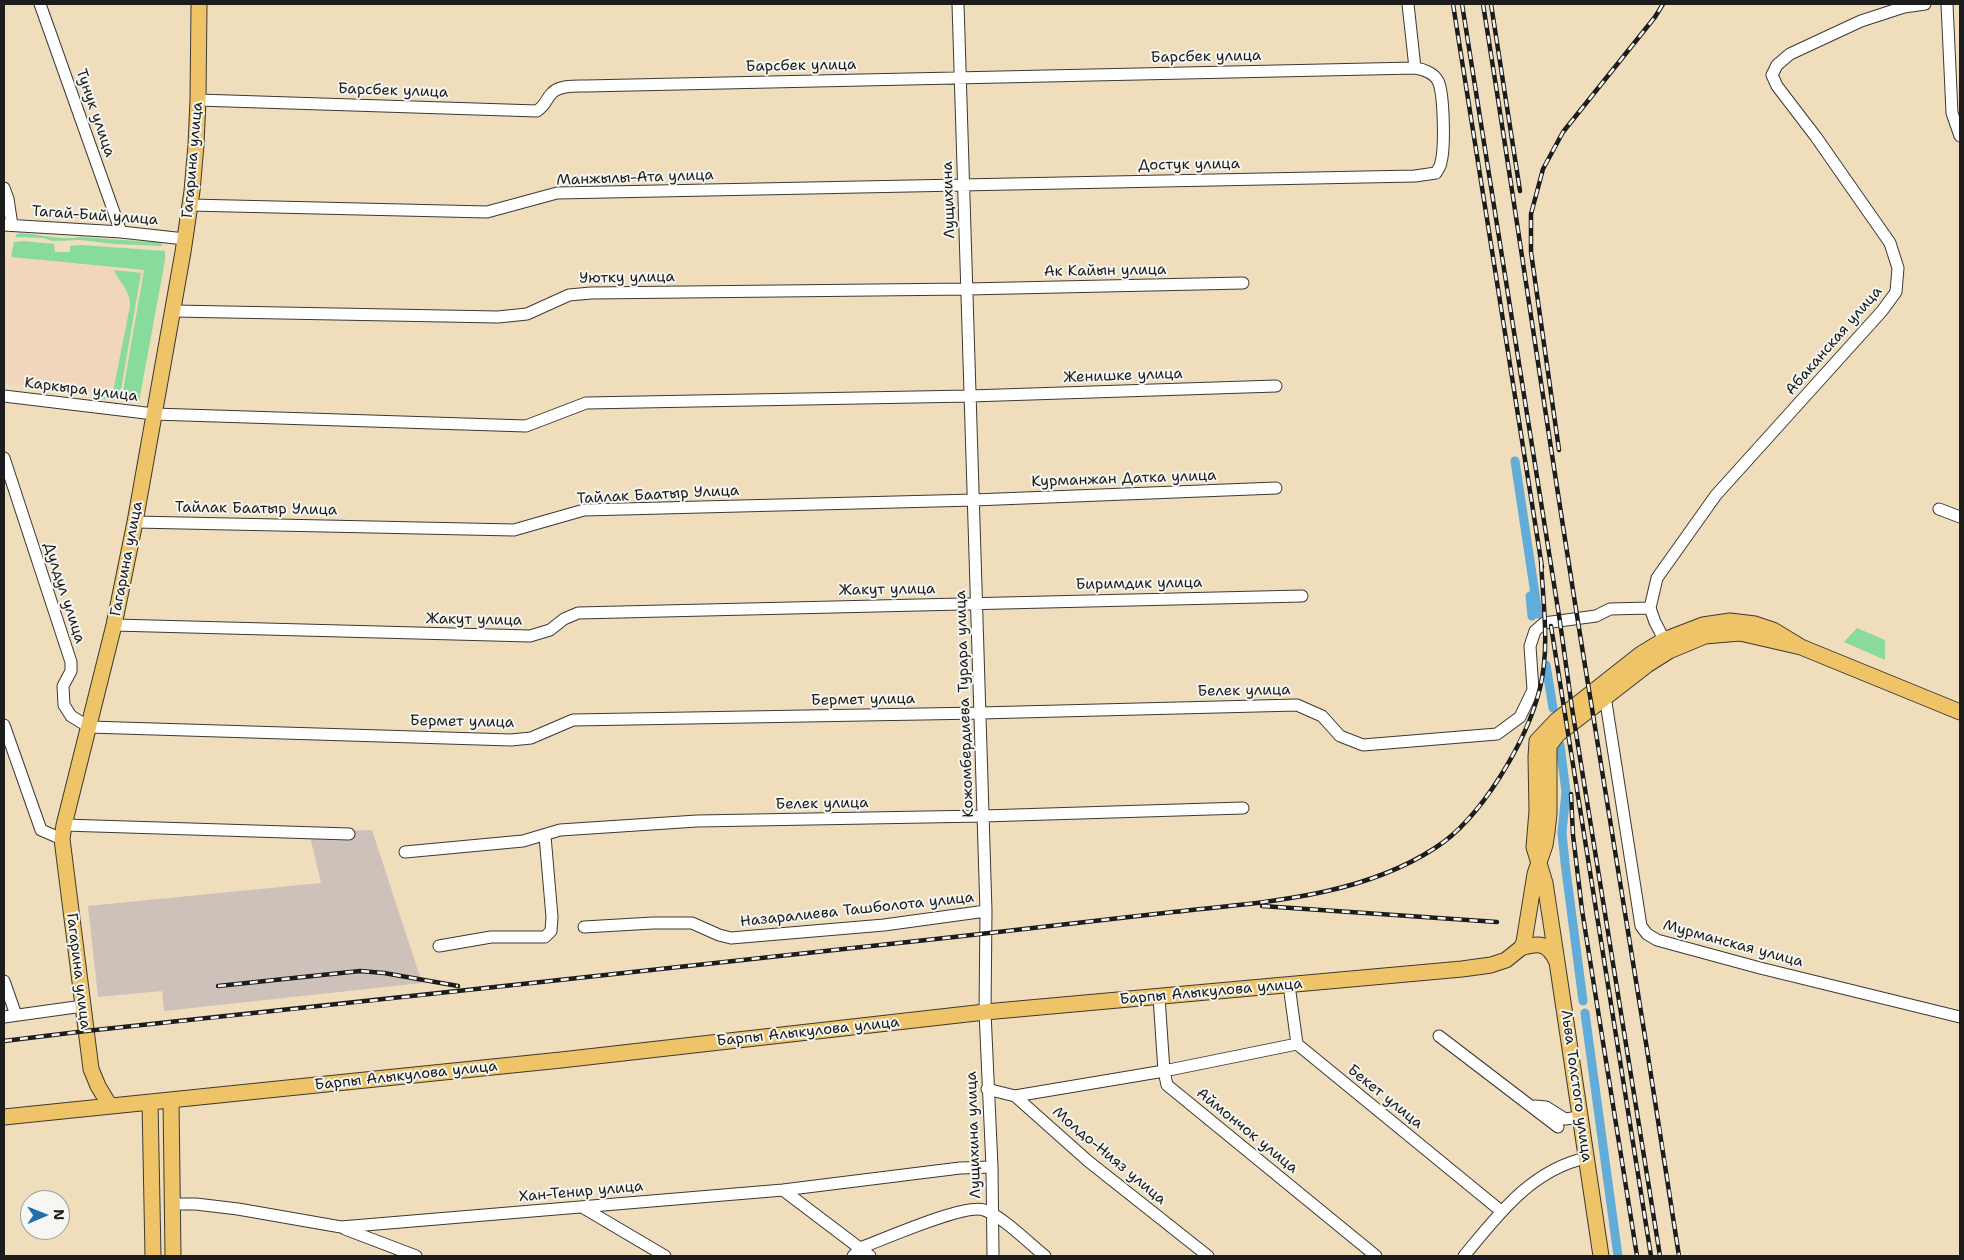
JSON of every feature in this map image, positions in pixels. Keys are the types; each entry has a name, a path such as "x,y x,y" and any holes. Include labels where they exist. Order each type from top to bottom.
{"main road":[{"name":"Гагарина улица","path":"110,1106 98,1086 91,1069 82,1006 63,832 114,625 135,522 185,239 190,204 198,100 199,4"},
{"path":"1520,948 1524,942 1528,924 1538,863 1545,845 1549,814 1548,746 1558,734 1667,646 1703,625 1742,622 1773,630 1800,647 1960,712"},
{"path":"1538,863 1534,847 1537,804 1537,741 1546,729 1641,654 1667,646"},
{"name":"Льва Толстого улица","path":"1538,863 1545,883 1601,1256"},
{"path":"1520,948 1533,944 1541,945 1553,952 1557,962"},
{"name":"Барпы Алыкулова улица","path":"4,1117 561,1060 985,1012 1485,966 1506,960 1520,948"},
{"path":"171,1100 172,1256"},
{"path":"150,1102 152,1256"}],"street":[{"name":"Тунук улица","path":"40,4 121,232"},
{"name":"Лущихина","path":"958,4 970,396"},
{"path":"1408,4 1415,68"},
{"name":"Абаканская улица","path":"1650,608 1657,578 1716,495 1876,318 1896,292 1898,268 1890,243 1816,137 1777,86 1772,75 1778,64 1790,54 1861,21 1904,7 1925,4"},
{"path":"1947,4 1952,113 1960,136"},
{"name":"Барсбек улица","path":"198,100 537,111 545,105 550,94 557,88 586,86 1415,68"},
{"name":"Достук улица","path":"964,185 1415,176 1436,173 1441,164 1443,149 1442,92 1437,78 1423,69 1415,68"},
{"name":"Манжылы-Ата улица","path":"190,204 487,212 557,193 964,185"},
{"path":"4,188 8,199 8,225"},
{"name":"Тагай-Бий улица","path":"8,225 121,232 185,239"},
{"name":"Ак Кайын улица","path":"967,289 1243,283"},
{"name":"Уютку улица","path":"173,311 498,317 527,314 569,295 591,292 967,289"},
{"name":"Женишке улица","path":"154,414 526,426 586,403 970,396 1276,386"},
{"name":"Каркыра улица","path":"4,396 154,414"},
{"name":"Кожомбердиева Турара улица","path":"970,396 984,816 986,911 985,1012"},
{"name":"Дулдул улица","path":"4,458 71,662 71,671 63,686 64,705 71,716 89,727"},
{"name":"Курманжан Датка улица","path":"974,500 1276,488"},
{"name":"Тайлак Баатыр Улица","path":"135,522 514,530 584,510 974,500"},
{"path":"1939,509 1960,518"},
{"name":"Биримдик улица","path":"977,603 1302,596"},
{"name":"Жакут улица","path":"114,625 530,636 550,630 564,619 578,613 977,603"},
{"path":"1650,608 1654,622 1667,646"},
{"name":"Белек улица","path":"980,713 1297,705 1322,716 1340,736 1363,745 1497,734 1520,717 1533,690 1530,646 1535,631 1544,623 1596,616 1610,609 1650,608"},
{"name":"Мурманская улица","path":"1606,696 1641,926 1647,934 1656,940 1760,968 1960,1017"},
{"name":"Бермет улица","path":"89,727 511,740 531,738 573,720 980,713"},
{"path":"4,725 42,830 63,832 349,834"},
{"name":"Белек улица","path":"405,852 523,842 560,830 697,821 984,816 1243,808"},
{"path":"438,946 491,938 545,937 551,931 552,917 545,836"},
{"name":"Назаралиева Ташболота улица","path":"584,927 692,923 719,936 731,938 884,925 986,911"},
{"path":"4,981 16,1015"},
{"path":"1015,1096 1164,1071 1297,1044 1290,985"},
{"name":"Аймончок улица","path":"1159,997 1164,1071 1167,1085 1376,1256"},
{"path":"4,1017 82,1006"},
{"name":"Лущихина улица","path":"985,1012 992,1167 993,1256"},
{"path":"1439,1036 1558,1127"},
{"name":"Бекет улица","path":"1297,1044 1501,1211"},
{"name":"Молдо-Нияз улица","path":"987,1089 1015,1096 1088,1161 1208,1256"},
{"path":"1531,1105 1546,1108 1565,1119 1580,1117"},
{"path":"1464,1256 1501,1211 1534,1180 1572,1161 1586,1158"},
{"name":"Хан-Тенир улица","path":"173,1204 196,1204 238,1209 342,1227 782,1190 960,1168 992,1167"},
{"path":"782,1190 857,1252 870,1256"},
{"path":"582,1207 665,1256"},
{"path":"857,1252 963,1210 981,1209 992,1214 1045,1256"},
{"path":"342,1227 416,1256"}],"shaded area":[{"path":"4,257 143,271 121,396 4,383"},
{"path":"372,830 422,983 164,1011 162,991 98,997 88,906 321,883 309,832"}],"green space":[{"path":"21,233 58,238 80,237 160,242 163,246 114,244 81,240 53,241 43,238 15,237"},
{"path":"14,242 54,244 55,252 70,252 70,246 81,245 165,251 165,260 139,402 102,399 98,395 122,397 144,270 11,257"},
{"path":"114,270 141,273 120,395 100,393 101,390 113,392 130,306 127,291"},
{"path":"1857,628 1885,640 1885,660 1844,642"}],"waterway":[{"path":"1515,461 1538,614"},
{"path":"1530,596 1532,616"},
{"path":"1546,665 1553,708"},
{"path":"1560,745 1566,792 1562,833 1583,1001"},
{"path":"1585,1013 1618,1256"}],"railway":[{"path":"1453,4 1542,567"},
{"path":"1462,4 1660,1256"},
{"path":"1483,4 1562,523 1679,1256"},
{"path":"1491,4 1520,191"},
{"path":"1559,450 1531,252 1531,214 1543,169 1563,132 1655,17 1663,4"},
{"path":"4,1041 1274,901 1341,888 1374,878 1405,865 1435,848 1452,835 1485,799 1513,754 1534,709 1543,672 1545,625 1541,561"},
{"path":"1551,626 1651,1256"},
{"path":"1571,794 1573,835 1582,910 1637,1256"},
{"path":"1262,906 1497,922"},
{"path":"218,986 360,971 384,973 458,986"}]}
